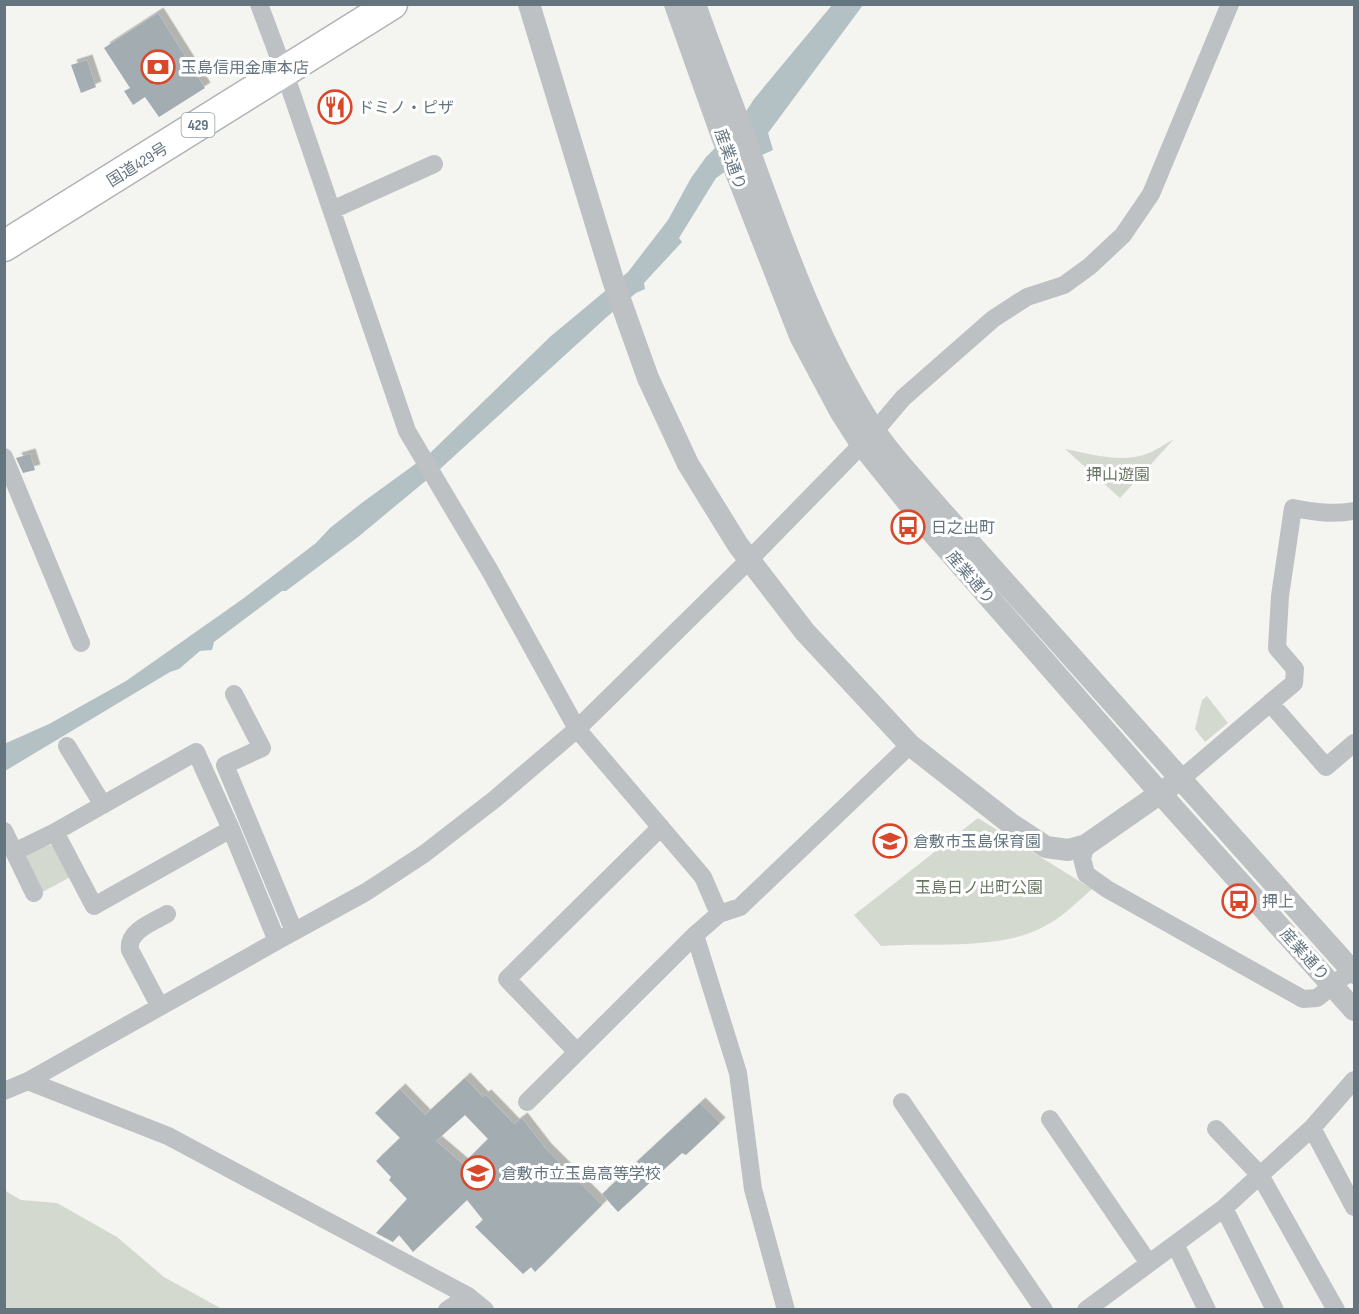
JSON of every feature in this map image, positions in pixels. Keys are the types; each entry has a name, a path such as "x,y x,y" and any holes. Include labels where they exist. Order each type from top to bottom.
{"highway":[{"name":"国道429号","path":"4,246 392,4"}],"street":[{"path":"259,4 407,431 490,571 577,729 703,877 719,914"},
{"path":"529,4 613,280 648,378 688,464 738,545 805,632 910,744 1011,824 1046,847 1068,850 1086,845 1181,779 1294,683 1295,669 1277,648 1280,596 1293,508 1324,514 1354,511"},
{"name":"産業通り","path":"675,4 743,162 771,214 811,311 856,400 868,438 930,530 1354,1010"},
{"name":"産業通り","path":"694,4 731,131"},
{"path":"4,1091 28,1081 366,892 424,854 495,799 577,729 749,560 868,438 903,398 993,319 1027,297 1064,285 1123,235 1151,194 1230,4"},
{"path":"332,210 434,164"},
{"name":"産業通り","path":"868,438 945,514 1353,971"},
{"path":"4,457 81,643"},
{"path":"206,774 262,748 234,694"},
{"path":"1270,703 1326,767 1354,743"},
{"path":"527,1102 694,934 719,914 740,907 910,744"},
{"path":"67,746 103,805"},
{"path":"14,852 55,832 196,752 277,940"},
{"path":"225,765 294,931"},
{"path":"577,1052 507,979 661,827"},
{"path":"55,832 94,906 231,829"},
{"path":"4,831 34,893"},
{"path":"1086,845 1083,858 1086,873 1107,889 1303,999 1317,998 1353,971"},
{"path":"160,1007 129,944 134,934 167,914"},
{"path":"694,934 738,1073 753,1189 786,1310"},
{"path":"1086,1310 1224,1208 1312,1128 1354,1080"},
{"path":"28,1081 168,1136 468,1296 485,1310"},
{"path":"902,1102 1044,1310"},
{"path":"1050,1119 1148,1262"},
{"path":"1312,1128 1354,1208"},
{"path":"1216,1129 1260,1175 1336,1310"},
{"path":"1224,1208 1275,1310"},
{"path":"1175,1244 1207,1310"},
{"path":"447,1310 468,1296"}],"green space":[{"name":"押山遊園","path":"1174,439 1120,498 1065,449 1107,457 1129,458 1149,453"},
{"path":"1207,696 1228,723 1205,742 1195,729 1202,700"},
{"name":"玉島日ノ出町公園","path":"978,818 1092,889 1058,918 1027,934 1008,939 965,944 881,946 854,915"},
{"path":"50,845 57,846 72,876 39,894 25,861 28,853"},
{"path":"4,1190 21,1200 57,1203 117,1237 164,1277 222,1309 5,1309"}],"shaded area":[{"path":"832,5 863,5 768,133 773,150 755,158 748,156 716,178 679,238 682,242 644,283 645,289 636,293 609,315 440,469 358,537 214,642 212,650 200,651 179,669 170,672 5,771 4,744 49,724 126,681 244,598 316,543 330,528 363,502 429,454 551,336 628,272 668,220 691,178 706,157 736,127 754,99"}],"building":[{"name":"玉島信用金庫本店","path":"158,13 205,88 159,117 145,97 133,105 124,91 130,88 104,48"},
{"path":"87,60 96,87 81,93 71,65"},
{"path":"30,454 35,470 23,473 16,458"},
{"path":"465,1078 483,1097 486,1095 514,1124 522,1118 546,1149 602,1205 535,1272 531,1267 523,1274 475,1227 483,1220 467,1200 413,1252 399,1235 393,1242 376,1233 407,1199 389,1180 391,1177 376,1161 400,1138 375,1113 400,1089 425,1115","holes":["465,1115 488,1139 463,1164 436,1141"]},
{"path":"700,1103 720,1123 686,1155 682,1153 618,1212 602,1194"}],"place":[{"name":"玉島信用金庫本店","path":"158,67"},
{"name":"ドミノ・ピザ","path":"335,107"},
{"name":"日之出町","path":"908,527"},
{"name":"倉敷市玉島保育園","path":"890,841"},
{"name":"押上","path":"1239,901"},
{"name":"倉敷市立玉島高等学校","path":"478,1173"}]}
